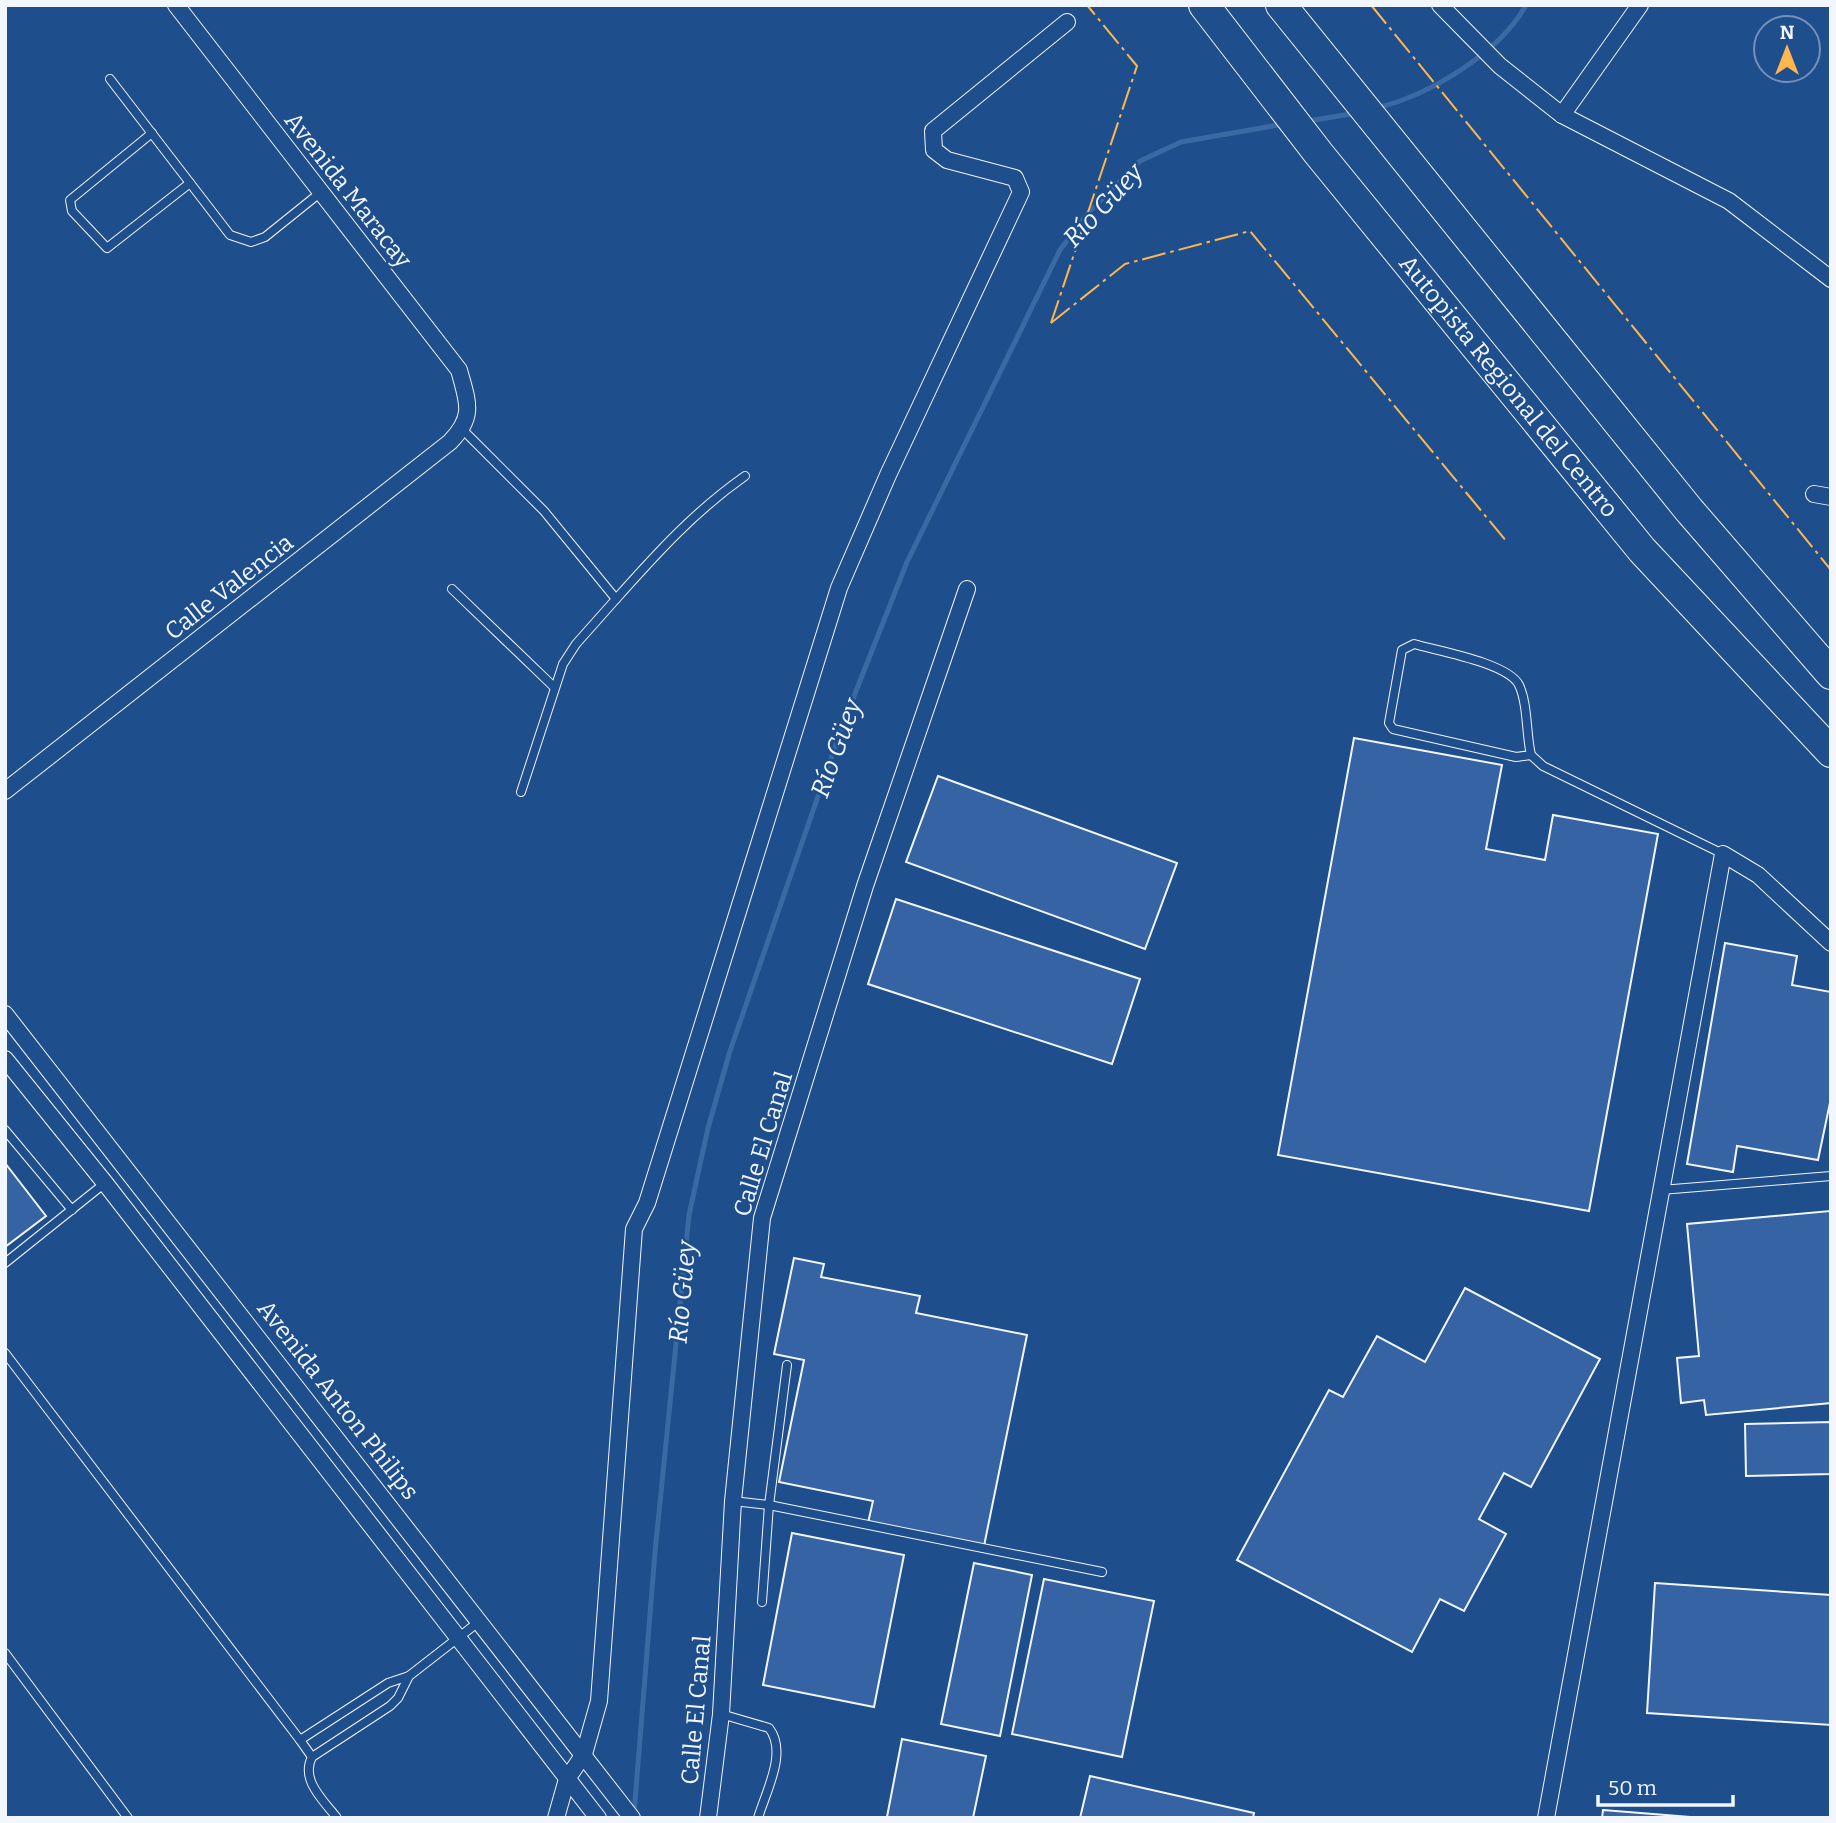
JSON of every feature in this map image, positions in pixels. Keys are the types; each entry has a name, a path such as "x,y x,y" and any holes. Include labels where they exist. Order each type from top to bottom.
{"highway":[{"name":"Autopista Regional del Centro","path":"1203,5 1319,154 1642,550 1831,752"},
{"path":"1281,5 1689,510 1831,674"}],"street":[{"name":"Avenida Maracay","path":"176,5 459,370 469,409 462,429"},
{"path":"1440,5 1500,65 1562,115 1729,201 1831,279"},
{"path":"1562,115 1640,5"},
{"path":"556,1818 567,1779 584,1754 599,1701 634,1229 648,1203 839,588 894,462 1021,192 1015,178 947,160 934,150 933,131 1067,22"},
{"name":"Calle Valencia","path":"5,791 462,429"},
{"path":"1814,494 1831,498"},
{"name":"Calle El Canal","path":"708,1818 721,1714 733,1501 762,1218 864,886 967,589"},
{"path":"1546,1818 1723,854 1758,875 1831,943"},
{"name":"Avenida Anton Philips","path":"5,1014 481,1620 632,1818"},
{"name":"Avenida Anton Philips","path":"5,1059 105,1183 594,1813"}],"lane":[{"path":"110,79 230,235 251,242 265,237 321,192"},
{"path":"152,133 70,200 72,211 107,248 190,183"},
{"path":"462,429 544,511 616,599"},
{"path":"521,792 554,687 576,644 677,531 708,502 745,475"},
{"path":"452,589 554,687"},
{"path":"1531,755 1516,757 1393,729 1389,723 1402,650 1414,644 1499,668 1513,676 1520,687 1531,755 1543,766 1723,854"},
{"path":"5,1130 72,1210"},
{"path":"1661,1189 1831,1176"},
{"path":"5,1263 105,1183"},
{"path":"5,1353 313,1757"},
{"path":"762,1602 769,1505 787,1365"},
{"path":"733,1501 769,1505 1102,1572"},
{"path":"300,1740 388,1684 409,1676 481,1620"},
{"path":"5,1653 128,1818"},
{"path":"337,1818 308,1774 313,1757 390,1706 398,1698 409,1676"},
{"path":"721,1714 769,1728 774,1734 779,1749 758,1818"}],"building":[{"path":"1354,738 1502,765 1486,849 1545,860 1553,815 1658,834 1589,1211 1278,1155"},
{"path":"938,776 1177,863 1145,949 906,862"},
{"path":"896,899 1140,979 1112,1064 868,984"},
{"path":"1725,943 1797,956 1792,985 1831,992 1831,1098 1818,1160 1737,1146 1733,1172 1687,1164"},
{"path":"5,1163 46,1216 5,1247"},
{"path":"1830,1211 1831,1403 1706,1415 1704,1400 1681,1403 1677,1358 1699,1356 1687,1224"},
{"path":"794,1258 824,1264 821,1277 920,1296 916,1313 1027,1335 984,1546 868,1523 873,1501 779,1482 804,1360 774,1354"},
{"path":"1465,1288 1600,1359 1531,1487 1504,1473 1479,1519 1506,1534 1464,1611 1440,1599 1412,1652 1237,1560 1329,1390 1343,1397 1377,1336 1425,1362"},
{"path":"1831,1422 1831,1474 1746,1476 1745,1424"},
{"path":"792,1533 904,1555 874,1707 763,1685"},
{"path":"974,1563 1032,1575 1000,1736 941,1724"},
{"path":"1044,1579 1154,1601 1122,1757 1012,1734"},
{"path":"1655,1583 1831,1595 1831,1725 1647,1713"},
{"path":"902,1739 986,1756 973,1818 887,1817"},
{"path":"1090,1776 1254,1813 1253,1818 1080,1818"},
{"path":"1603,1810 1703,1818 1602,1818"}],"waterway":[{"name":"Río Güey","path":"1376,108 1418,94 1461,70 1499,40 1526,5"},
{"name":"Río Güey","path":"1308,121 1357,113"},
{"name":"Río Güey","path":"634,1814 655,1552 689,1215 708,1128 730,1051 843,724 907,562 1060,250 1089,212 1140,161 1181,142 1284,124"}],"power":[{"path":"1051,323 1137,66 1087,5"},
{"path":"1371,5 1831,570"},
{"path":"1051,323 1125,264 1250,231 1507,542"}]}
